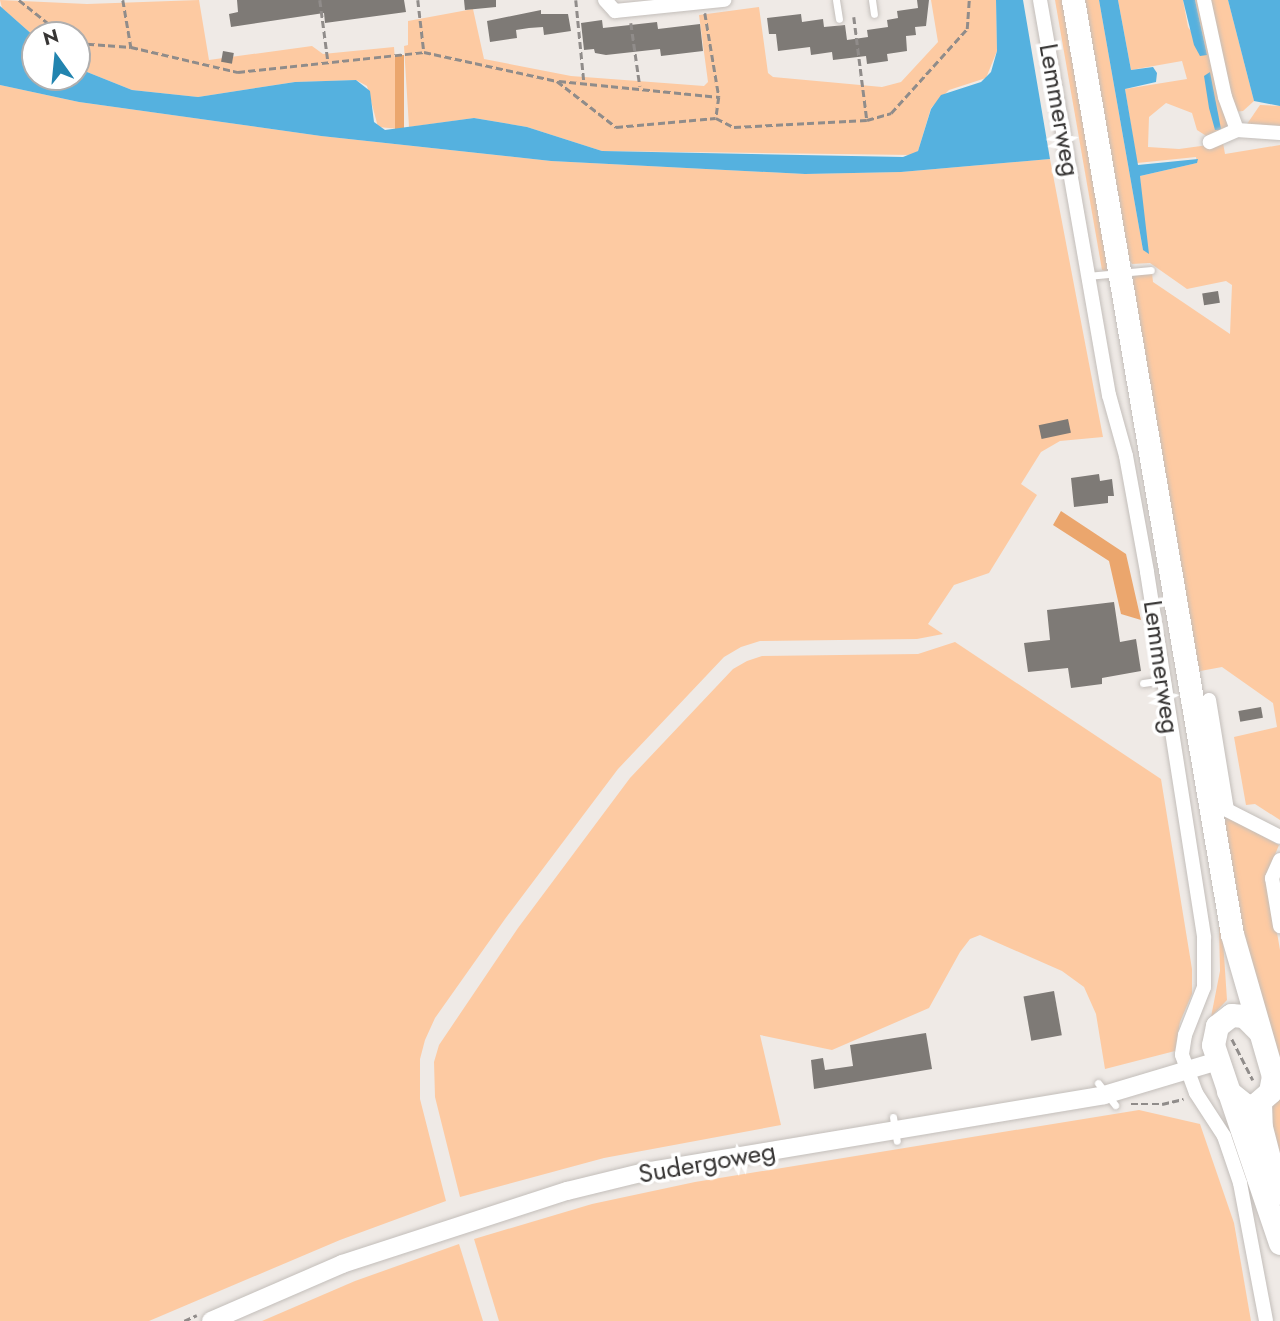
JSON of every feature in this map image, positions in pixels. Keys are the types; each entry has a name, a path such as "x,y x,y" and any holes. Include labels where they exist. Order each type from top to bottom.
{"main road":[{"name":"Lemmerweg","path":"1073,0 1232,934 1258,1030 1267,1081"},
{"name":"Lemmerweg","path":"1228,1091 1213,1035 1228,1025 1232,999 1232,934"},
{"path":"1228,1025 1244,1016 1258,1030"},
{"path":"1228,1091 1245,1105 1267,1081"},
{"path":"1267,1081 1261,1127 1280,1203"},
{"path":"1228,1091 1280,1243"}],"street":[{"path":"605,0 615,11 724,0"},
{"name":"Lemmerweg","path":"1040,0 1111,401 1128,464 1205,953 1202,993 1182,1044 1187,1072 1196,1093 1219,1125 1240,1183 1266,1321"},
{"path":"1204,0 1226,103 1237,130"},
{"path":"1210,142 1237,130 1280,133"},
{"name":"Lemmerweg","path":"1212,707 1227,810 1280,837"},
{"path":"1280,859 1272,878 1280,926"},
{"name":"Sudergoweg","path":"211,1321 342,1264 460,1222 567,1191 645,1172 1107,1094 1218,1061"}],"lane":[{"path":"836,0 839,19"},
{"path":"872,0 874,14"},
{"path":"1088,276 1151,270"},
{"path":"1143,683 1164,680"}],"path":[{"path":"19,0 45,21"},
{"path":"123,0 131,47"},
{"path":"320,0 328,61"},
{"path":"418,0 424,52"},
{"path":"576,0 584,82"},
{"path":"557,81 616,127 716,118 734,127 867,120 891,113 967,29 969,0"},
{"path":"704,2 719,96 716,118"},
{"path":"629,11 640,86"},
{"path":"839,19 874,14"},
{"path":"854,17 867,120"},
{"path":"91,44 131,47 238,72 424,52 557,81 640,86 719,96"},
{"path":"1228,1025 1267,1081"},
{"path":"1107,1094 1162,1104 1196,1093"}],"shaded area":[{"path":"0,0 87,4 199,0 209,60 312,46 323,54 394,47 400,129 378,127 367,86 356,80 295,82 198,97 132,90 91,74 91,21 21,21 21,25 2,8"},
{"path":"931,0 996,0 997,51 986,78 949,90 931,108 918,151 912,155 602,151 527,127 474,118 409,127 404,46 408,45 408,21 473,9 484,59 571,76 704,86 708,82 699,15 759,7 768,73 773,77 882,87 901,82 938,42"},
{"path":"1055,0 1065,0 1111,267 1106,271 1102,270"},
{"path":"1080,0 1099,0 1143,250 1140,176 1197,163 1196,157 1137,163 1125,89 1187,79 1182,61 1131,70 1118,0 1183,0 1188,27 1207,55 1195,0 1201,0 1228,121 1228,129 1208,137 1197,130 1192,113 1166,103 1149,117 1148,147 1179,149 1223,143 1225,154 1280,145 1280,820 1255,804 1246,805 1234,737 1277,727 1273,703 1222,667 1195,672 1132,301 1133,274 1152,273 1153,282 1230,334 1232,285 1226,281 1187,289 1150,263 1132,264 1123,251"},
{"path":"1208,0 1228,0 1254,101 1243,111 1235,112"},
{"path":"395,55 404,55 404,129 395,129"},
{"path":"0,85 79,102 321,136 551,161 805,174 901,172 1050,159 1103,437 1060,441 1041,452 1021,484 1037,495 989,573 954,585 928,624 943,634 917,639 760,641 741,647 724,657 618,769 505,919 435,1018 425,1040 420,1059 420,1099 446,1201 340,1240 149,1321 0,1321"},
{"path":"1260,105 1280,106 1280,129 1247,124"},
{"path":"1061,511 1126,554 1141,620 1121,614 1109,561 1053,525"},
{"path":"955,642 1161,779 1192,969 1192,994 1180,1022 1175,1051 1105,1069 1096,1014 1084,987 1062,971 980,935 970,939 960,952 929,1008 832,1050 760,1035 781,1125 604,1158 460,1197 435,1097 434,1062 439,1045 518,928 630,778 733,669 747,661 762,656 918,654"},
{"path":"1219,813 1279,845 1267,874 1280,950 1280,1056 1260,1022"},
{"path":"1222,925 1227,1000 1211,1017 1220,971 1219,926"},
{"path":"1280,1096 1280,1185 1267,1108"},
{"path":"1139,1110 1200,1124 1234,1223 1251,1321 499,1321 474,1239 592,1204 695,1182"},
{"path":"459,1244 483,1321 262,1321 355,1281"}],"water":[{"path":"996,0 1023,0 1050,159 901,172 805,174 551,161 321,136 79,102 28,91 91,91 91,74 132,90 198,97 295,82 356,80 370,91 374,122 385,130 474,118 527,127 602,151 903,157 918,151 931,109 941,95 981,82 991,72 997,51"},
{"path":"1099,0 1118,0 1131,70 1153,67 1157,73 1156,82 1125,89 1138,165 1198,159 1197,163 1140,176 1149,254 1143,250"},
{"path":"1183,0 1195,0 1207,55 1200,56 1194,45"},
{"path":"1228,0 1280,0 1280,106 1254,101"},
{"path":"0,6 21,25 21,90 0,85"},
{"path":"1210,72 1221,129 1219,130 1215,130 1204,76"}],"building":[{"path":"237,0 404,0 406,12 325,23 324,13 231,27 229,14 238,12"},
{"path":"464,0 496,0 496,7 465,10"},
{"path":"917,0 929,0 926,26 915,27 916,35 906,36 907,51 887,54 888,61 867,64 866,56 833,60 832,52 811,55 810,47 778,51 776,34 769,34 767,18 801,14 802,22 823,19 824,27 845,25 847,40 868,37 867,30 888,27 887,20 898,18 897,11 918,8"},
{"path":"541,10 541,14 568,14 571,31 544,35 543,27 529,28 516,30 517,38 490,42 487,21"},
{"path":"602,20 603,28 657,22 658,29 700,24 703,51 661,56 660,49 606,55 595,53 594,49 584,50 581,23"},
{"path":"223,51 234,53 232,64 221,62"},
{"path":"1218,291 1220,303 1204,305 1202,294"},
{"path":"1068,419 1071,433 1042,439 1039,425"},
{"path":"1099,474 1100,481 1112,479 1114,496 1108,496 1108,503 1074,507 1071,478"},
{"path":"1114,602 1120,642 1136,639 1141,671 1102,678 1102,684 1071,688 1068,668 1028,672 1024,643 1050,640 1047,610"},
{"path":"1261,707 1263,718 1240,722 1238,711"},
{"path":"1054,991 1062,1035 1031,1041 1023,996"},
{"path":"926,1033 932,1069 814,1089 811,1060 823,1058 825,1070 853,1066 850,1045"}]}
